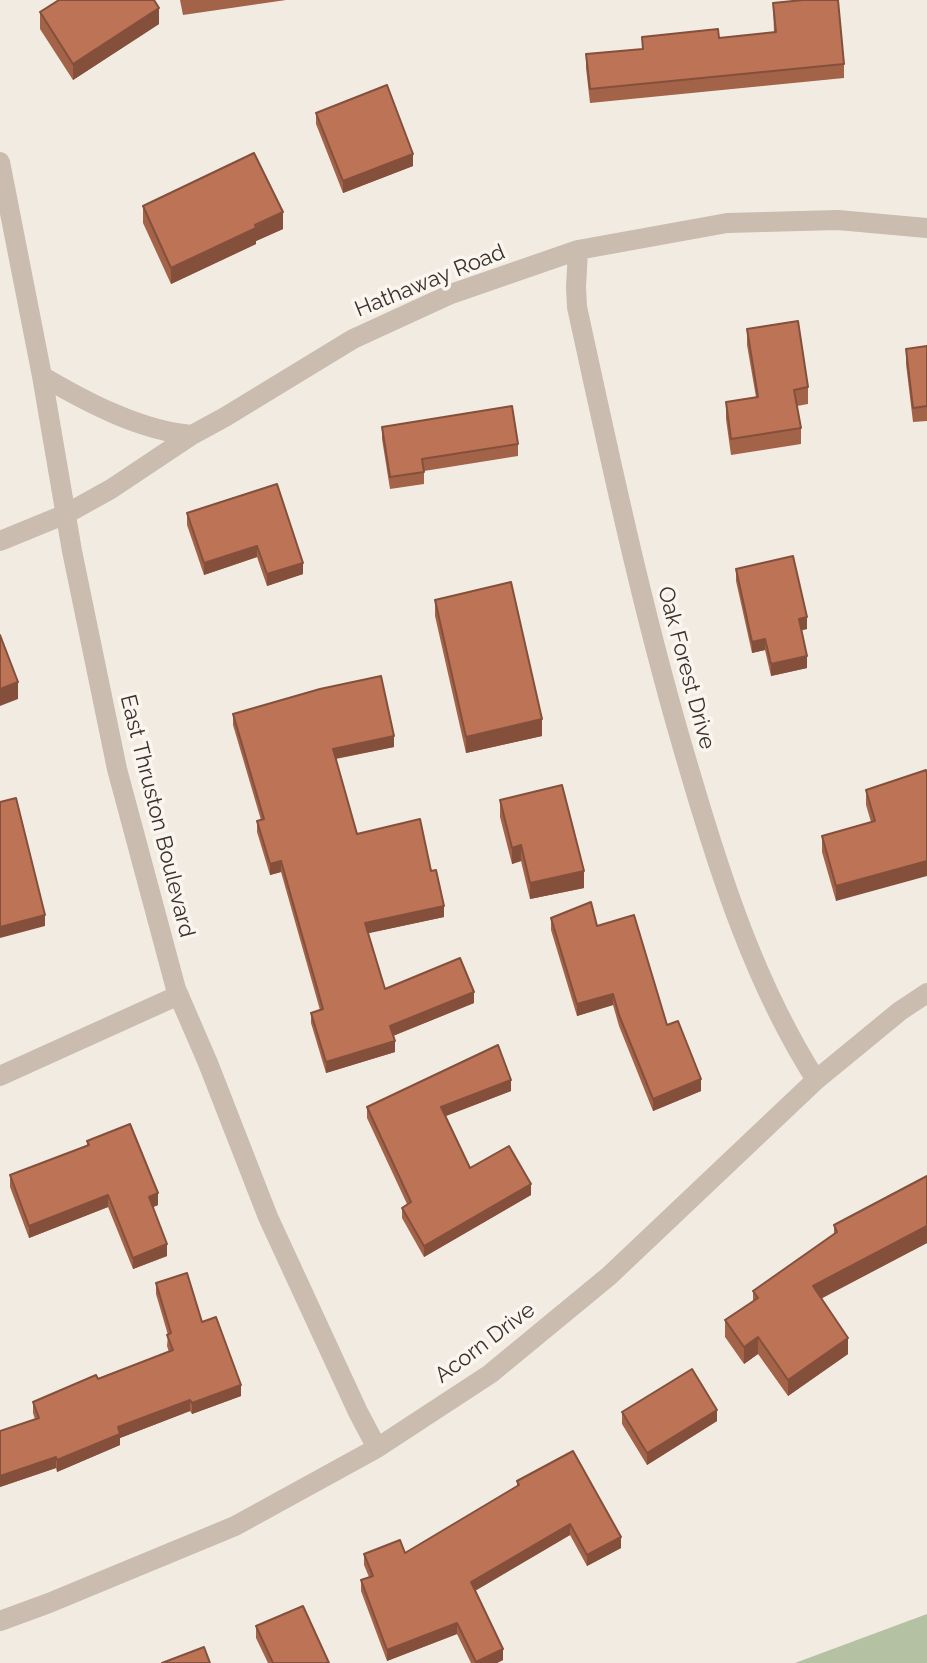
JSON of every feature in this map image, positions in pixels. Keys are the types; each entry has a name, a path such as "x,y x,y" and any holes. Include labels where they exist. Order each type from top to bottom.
{"street":[{"name":"East Thruston Boulevard","path":"0,162 117,769 179,995 268,1217 377,1448"},
{"name":"Hathaway Road","path":"0,541 66,514 111,489 192,435 353,339 451,294 578,250 727,223 838,220 927,228"},
{"name":"Oak Forest Drive","path":"578,250 577,307 663,683 739,926 793,1044 816,1080"},
{"path":"42,376 122,417 174,433 192,435"},
{"name":"Acorn Drive","path":"0,1621 235,1526 377,1448 490,1374 609,1276 816,1080 900,1011 927,993"},
{"path":"0,1076 179,995"}],"green space":[{"path":"927,1614 927,1663 795,1663"}],"building":[{"path":"59,0 154,0 159,8 73,64 40,12"},
{"path":"838,0 844,64 590,89 586,54 643,49 642,37 718,29 719,38 776,32 773,3"},
{"path":"387,85 413,154 343,181 316,113"},
{"path":"254,153 283,212 171,268 143,206"},
{"path":"798,321 808,387 794,390 801,428 731,439 726,402 758,397 747,329"},
{"path":"927,346 927,406 913,408 906,349"},
{"path":"512,406 518,444 422,459 424,472 390,477 382,427"},
{"path":"277,484 303,563 267,574 257,546 204,563 187,513"},
{"path":"793,556 807,617 799,619 807,656 771,664 765,639 752,642 736,569"},
{"path":"511,582 542,719 466,737 435,600"},
{"path":"0,635 18,682 0,689"},
{"path":"381,676 394,736 333,749 357,834 420,819 431,871 436,870 444,906 365,923 385,989 460,958 474,992 390,1026 395,1041 326,1062 311,1013 323,1009 281,861 270,864 257,821 264,819 233,714 320,689"},
{"path":"926,770 927,861 836,886 822,836 875,821 866,790"},
{"path":"562,785 584,871 530,883 521,845 512,848 500,800"},
{"path":"16,798 45,915 0,927 0,802"},
{"path":"591,902 597,926 634,915 667,1025 678,1021 701,1079 653,1099 613,994 577,1004 551,918"},
{"path":"498,1045 511,1080 441,1107 470,1168 509,1146 531,1184 424,1246 402,1208 411,1202 367,1107"},
{"path":"130,1124 158,1193 149,1197 167,1244 133,1258 108,1195 29,1226 10,1175 89,1145 87,1141"},
{"path":"927,1176 927,1226 813,1286 848,1338 788,1380 758,1337 744,1347 725,1320 758,1298 753,1291 837,1232 834,1225"},
{"path":"187,1273 202,1322 216,1317 241,1385 118,1427 120,1434 57,1460 56,1457 0,1476 0,1431 39,1418 33,1402 96,1375 98,1379 173,1350 156,1283"},
{"path":"692,1369 717,1410 647,1453 622,1412"},
{"path":"573,1451 621,1537 587,1555 570,1524 471,1582 503,1649 476,1662 457,1623 387,1650 361,1580 373,1576 364,1554 400,1540 405,1553 519,1485 517,1481"},
{"path":"303,1606 329,1663 273,1663 256,1626"},
{"path":"204,1647 210,1663 162,1663"}]}
